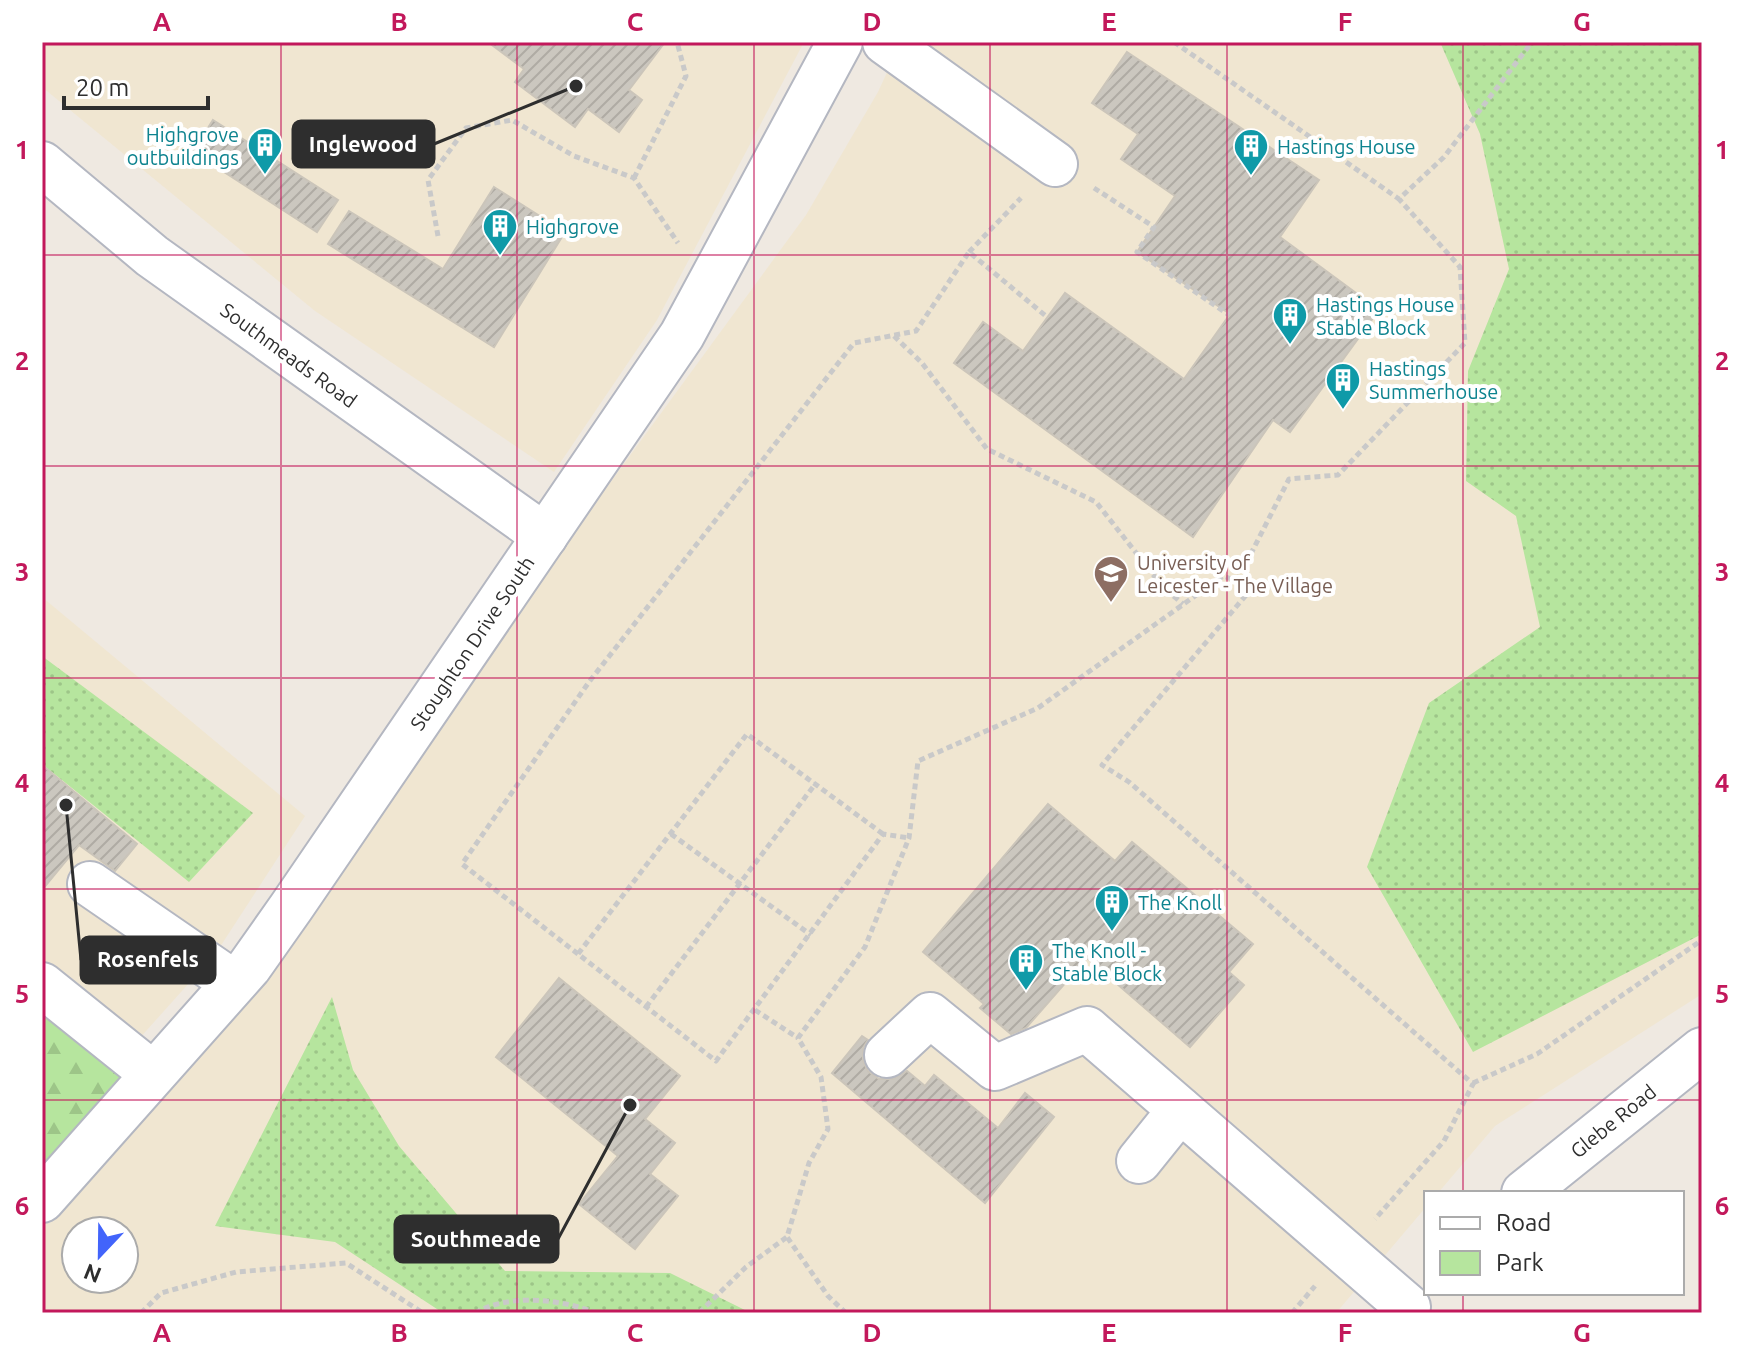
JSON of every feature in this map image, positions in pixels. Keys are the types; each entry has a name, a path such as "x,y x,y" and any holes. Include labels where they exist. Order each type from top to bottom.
{"street":[{"name":"Stoughton Drive South","path":"42,1200 234,983 292,906 682,335 840,42"},
{"path":"885,42 1055,164"},
{"name":"Southmeads Road","path":"42,164 152,256 545,536"},
{"path":"90,884 234,983"},
{"path":"42,985 153,1074"},
{"path":"887,1055 930,1015 995,1068 1087,1029 1344,1253 1413,1302"},
{"name":"Glebe Road","path":"1526,1191 1702,1050"},
{"path":"1139,1161 1180,1110"}],"path":[{"path":"634,178 686,76 677,42"},
{"path":"1174,42 1399,199 1460,267 1465,343 1338,475 1289,479 1237,581"},
{"path":"1399,199 1444,157 1532,42"},
{"path":"438,236 428,180 466,128 512,120 574,156 634,178 685,253 715,275"},
{"path":"883,834 716,1061 462,864 589,682 854,343 916,331 969,252 1055,164 1154,227 1137,252 1229,315"},
{"path":"969,252 1047,317"},
{"path":"894,335 922,363 987,449 1096,502 1163,587 1183,604"},
{"path":"798,1038 865,947 909,838 918,761 1038,708 1223,576 1237,581 1247,594 1102,765 1129,782 1473,1084"},
{"path":"578,954 747,734 883,834 909,838"},
{"path":"646,1007 816,783"},
{"path":"671,834 811,935"},
{"path":"1344,1253 1444,1141 1473,1084 1537,1054 1702,940"},
{"path":"699,1313 746,1267 787,1237 809,1163 828,1129 821,1077 798,1038 755,1010"},
{"path":"787,1237 828,1296 846,1313"},
{"path":"141,1313 161,1293 236,1272 346,1263 423,1313"},
{"path":"475,1313 495,1302 570,1303 597,1313"}],"shaded area":[{"path":"42,42 804,42 657,320 554,472 315,311 42,87"},
{"name":"University of Leicester - The Village","path":"901,42 1702,42 1702,994 1495,1126 1440,1191 1424,1191 1424,1209 1336,1313 42,1313 42,1228 225,1009 806,215 878,92"},
{"path":"42,597 305,816 216,953 42,1147"}],"green space":[{"path":"1440,42 1702,42 1702,934 1473,1052 1367,867 1429,703 1540,627 1516,516 1466,481 1468,371 1509,269 1480,134"},
{"path":"42,656 253,813 189,882 42,764"},
{"path":"42,985 149,1071 42,1193"},
{"path":"332,997 353,1070 399,1146 505,1271 670,1273 751,1313 443,1313 335,1242 215,1226"}],"building":[{"path":"488,42 665,42 629,90 642,100 619,132 588,109 575,127 515,82 524,69"},
{"path":"1127,52 1319,180 1280,237 1379,310 1290,432 1273,420 1193,537 954,363 983,322 1023,351 1065,293 1184,379 1230,314 1137,252 1175,196 1121,159 1138,134 1092,103"},
{"name":"Highgrove outbuildings","path":"213,120 338,200 317,232 193,152"},
{"name":"Highgrove","path":"494,187 565,232 494,347 328,244 349,211 443,269"},
{"path":"42,765 137,844 115,871 79,845 42,890"},
{"name":"The Knoll","path":"1048,804 1115,861 1132,842 1253,944 1229,972 1244,985 1190,1047 1087,958 1026,1028 1011,1034 980,1008 984,1004 923,952"},
{"path":"559,978 680,1076 645,1119 675,1143 650,1174 678,1196 635,1249 579,1204 618,1156 496,1057"},
{"path":"862,1036 868,1040 863,1048 863,1061 868,1071 879,1079 893,1079 907,1071 925,1086 934,1075 998,1128 1025,1093 1054,1117 985,1203 832,1073"}],"place":[{"name":"Inglewood","path":"576,86"},
{"name":"Highgrove outbuildings","path":"265,176"},
{"name":"Hastings House","path":"1251,177"},
{"name":"Highgrove","path":"500,257"},
{"name":"Hastings House Stable Block","path":"1290,346"},
{"name":"Hastings Summerhouse","path":"1343,411"},
{"name":"University of Leicester - The Village","path":"1111,604"},
{"name":"Rosenfels","path":"66,805"},
{"name":"The Knoll","path":"1112,933"},
{"name":"The Knoll - Stable Block","path":"1026,992"},
{"name":"Southmeade","path":"630,1105"}]}
